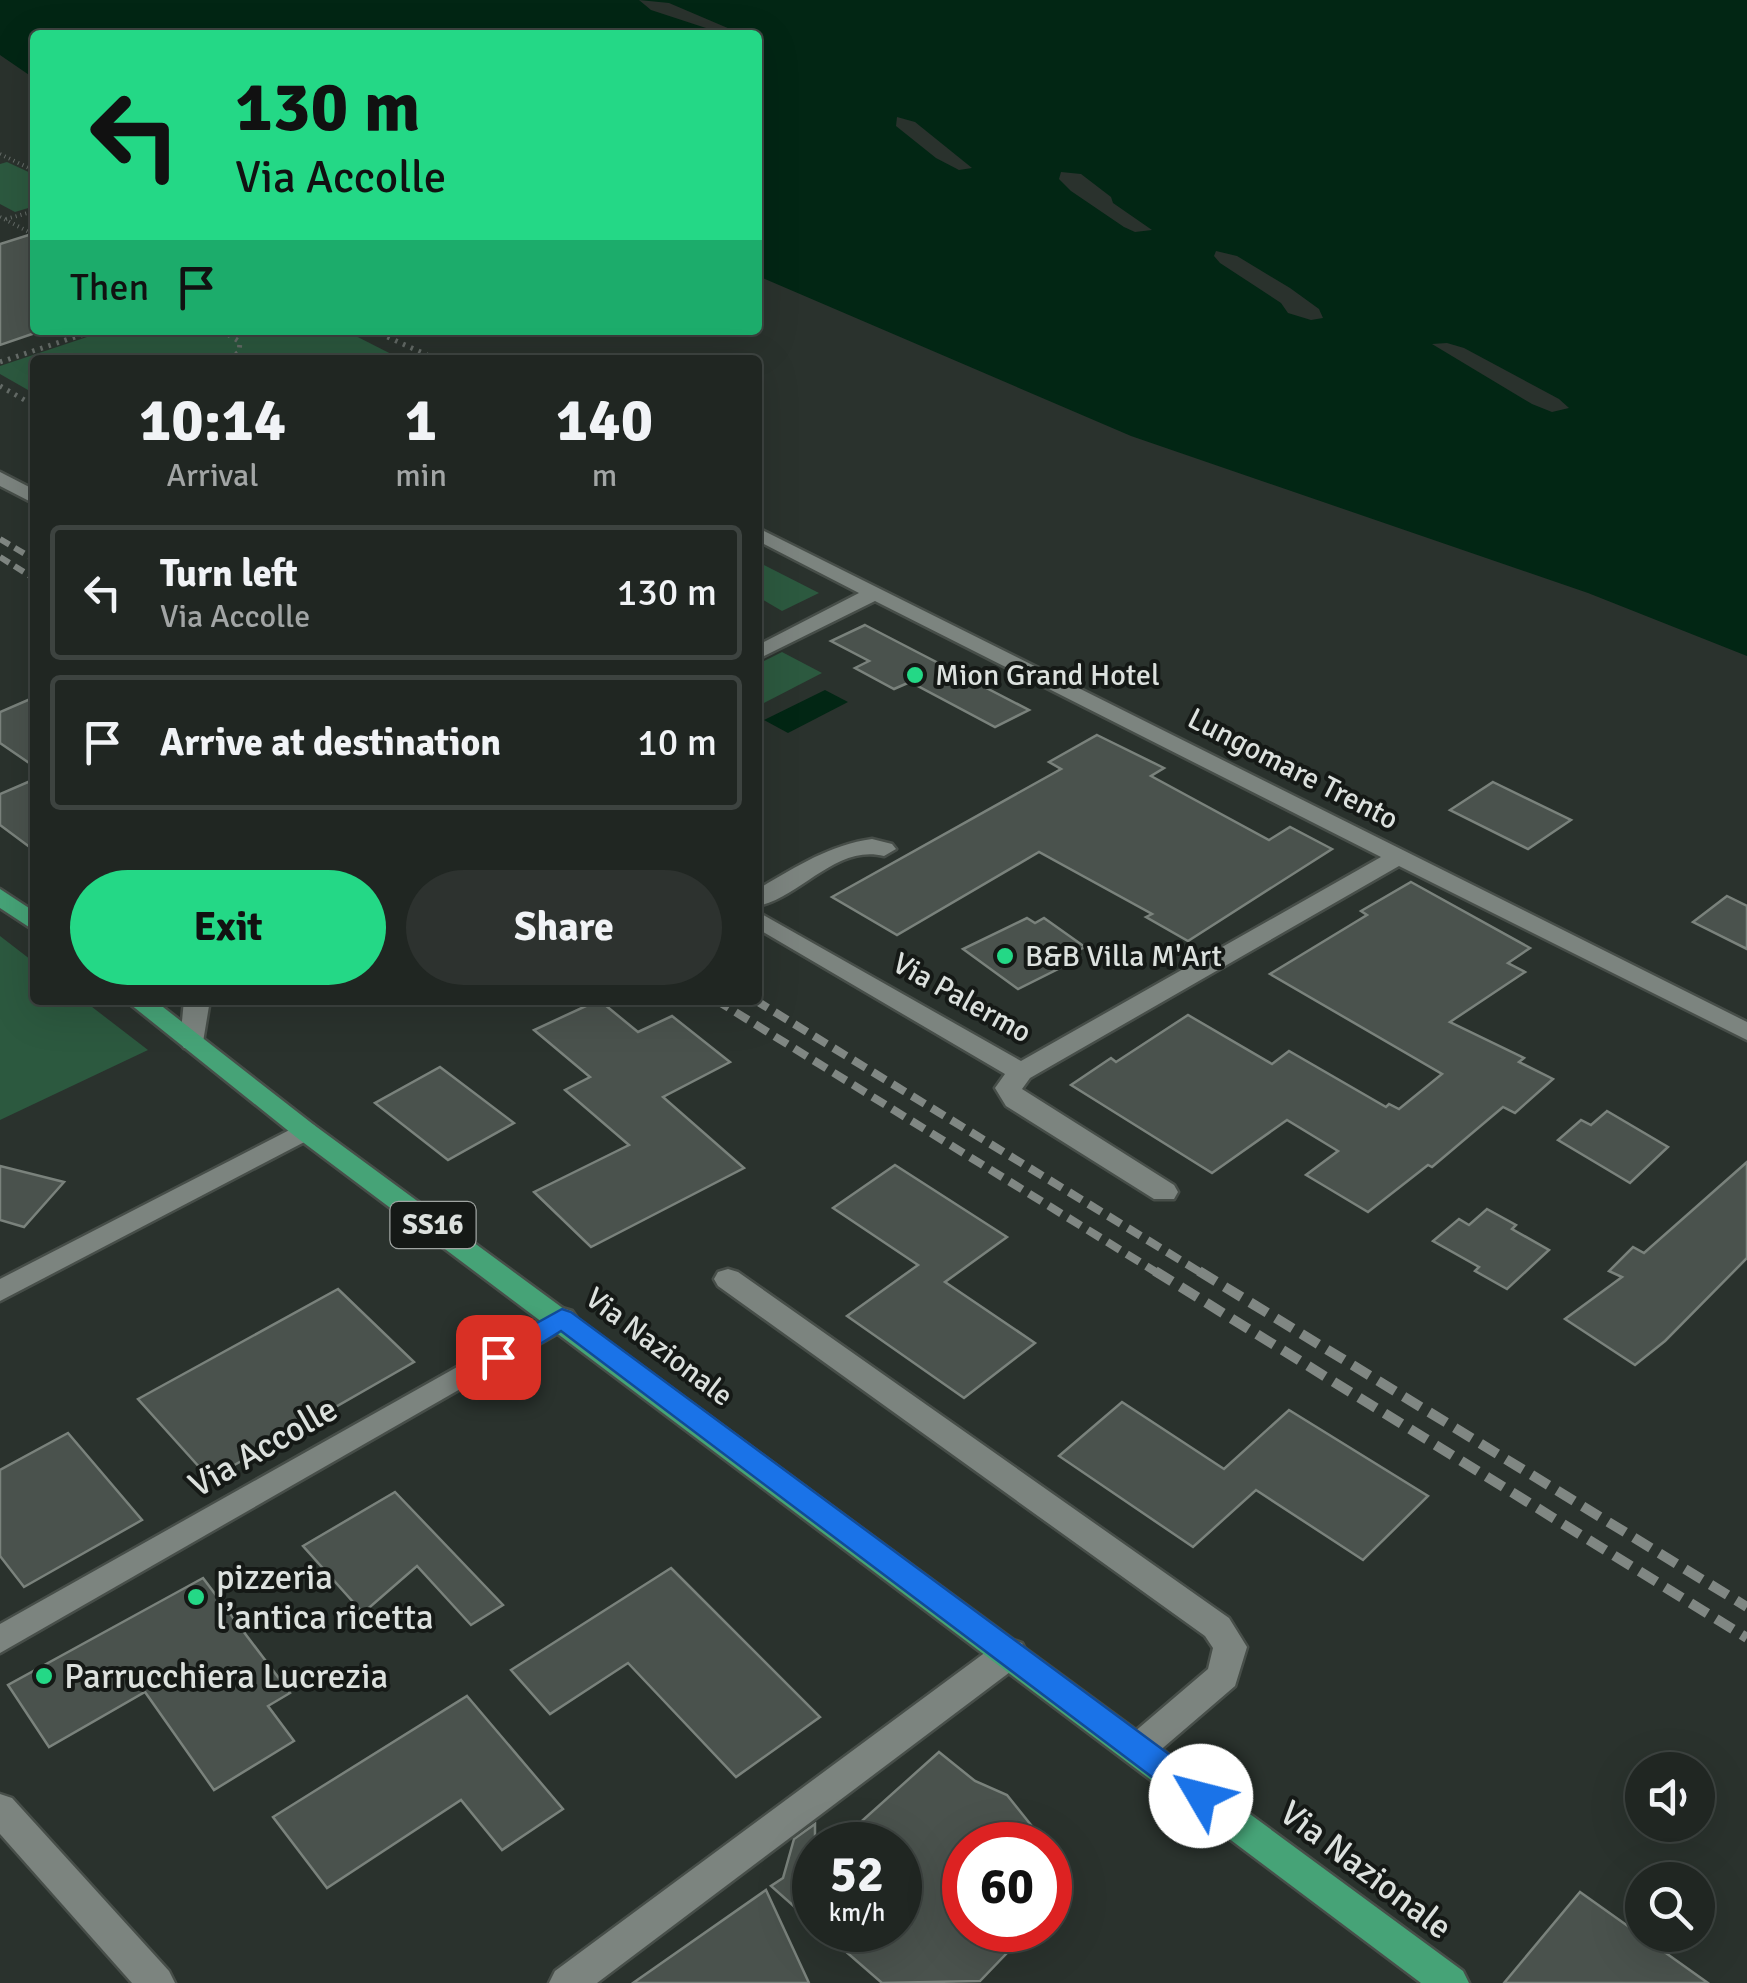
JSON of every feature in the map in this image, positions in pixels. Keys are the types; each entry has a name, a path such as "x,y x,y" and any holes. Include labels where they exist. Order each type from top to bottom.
{"main road":[{"path":"0,896 30,919"},
{"name":"Via Nazionale","path":"145,1005 305,1131 562,1318 1450,1983"}],"street":[{"path":"0,478 30,495"},
{"name":"Lungomare Trento","path":"762,536 1747,1032"},
{"path":"764,643 874,593"},
{"path":"762,897 857,845 876,844 884,849"},
{"name":"Via Palermo","path":"762,921 1021,1072 1397,858"},
{"path":"193,1042 197,1005"},
{"path":"1021,1072 1008,1088 1015,1100 1164,1192"},
{"path":"0,1291 305,1131"},
{"path":"728,1278 1217,1627 1230,1647 1222,1676 1138,1749"},
{"name":"Via Accolle","path":"0,1640 562,1318"},
{"path":"568,1983 1010,1653"},
{"path":"0,1809 156,1983"}],"path":[{"path":"0,154 30,169"},
{"path":"0,162 10,159"},
{"path":"2,219 30,211"},
{"path":"2,219 30,233"},
{"path":"0,362 81,335"},
{"path":"229,335 240,342 234,355"},
{"path":"383,335 427,355"},
{"path":"0,386 30,403"},
{"path":"26,401 30,400"}],"shaded area":[{"path":"0,0 1747,0 1747,656 1588,593 1131,436 762,278 762,30 30,30 30,76 0,55"},
{"path":"7,162 30,173 30,208 15,212 0,204 0,164"},
{"path":"93,335 354,335 393,355 33,355"},
{"path":"30,356 30,391 0,374 0,366"},
{"path":"762,564 819,593 782,611 762,599"},
{"path":"782,652 822,673 762,704 762,662"},
{"path":"825,690 848,702 788,733 764,720"},
{"path":"0,936 30,959 30,1005 90,1005 148,1050 0,1120"}],"pier":[{"path":"639,0 669,3 730,29 710,30 651,10"},
{"path":"897,117 915,122 972,168 959,170 936,158 896,126"},
{"path":"1061,172 1081,174 1152,230 1135,232 1124,227 1071,191 1059,179"},
{"path":"1216,251 1237,256 1290,288 1319,309 1323,318 1311,320 1288,313 1281,303 1220,263 1214,256"},
{"path":"1432,344 1464,348 1569,408 1552,412 1532,404"}],"building":[{"path":"30,235 30,335 0,345 0,244"},
{"name":"Mion Grand Hotel","path":"865,625 1029,710 995,727 910,682 894,689 855,668 869,661 831,641"},
{"path":"30,699 30,764 0,743 0,712"},
{"path":"1097,735 1164,768 1151,776 1269,840 1290,827 1332,849 1188,941 1146,917 1152,914 1039,852 897,935 832,897 1061,769 1049,762"},
{"path":"30,781 30,847 0,825 0,794"},
{"path":"1493,782 1571,820 1528,849 1450,810"},
{"path":"1411,882 1530,948 1508,963 1525,972 1450,1022 1524,1058 1519,1062 1553,1079 1515,1113 1503,1107 1432,1167 1428,1165 1368,1212 1306,1175 1338,1151 1287,1120 1212,1173 1071,1085 1111,1058 1116,1062 1188,1015 1272,1064 1289,1051 1386,1107 1389,1104 1399,1109 1442,1074 1270,974 1367,915 1361,911"},
{"path":"1727,896 1747,906 1747,949 1693,922"},
{"name":"B&B Villa M'Art","path":"1027,918 1035,923 1044,918 1085,947 1073,953 1080,958 1018,989 963,949"},
{"path":"588,1005 605,1005 638,1032 672,1016 730,1062 663,1097 744,1168 591,1247 534,1192 629,1145 565,1090 590,1077 534,1030"},
{"path":"440,1067 514,1123 448,1160 375,1103"},
{"path":"1607,1111 1668,1147 1630,1183 1558,1140 1581,1120 1591,1125"},
{"path":"1747,1162 1747,1258 1665,1341 1635,1365 1565,1319 1622,1277 1609,1271 1633,1247 1644,1253"},
{"path":"895,1165 1007,1237 945,1282 1035,1343 964,1398 847,1316 918,1265 833,1208"},
{"path":"0,1166 64,1182 24,1227 0,1220"},
{"path":"1487,1209 1549,1250 1507,1289 1475,1271 1479,1267 1433,1241 1459,1219 1469,1225"},
{"path":"338,1289 414,1362 210,1479 138,1399"},
{"path":"1122,1402 1224,1469 1289,1410 1428,1496 1363,1560 1256,1490 1193,1547 1059,1456"},
{"path":"68,1433 142,1520 24,1587 0,1556 0,1470"},
{"path":"395,1492 503,1605 471,1625 417,1566 363,1613 303,1546"},
{"path":"671,1568 820,1717 736,1777 628,1663 550,1714 511,1670"},
{"path":"203,1578 290,1693 268,1706 294,1741 214,1790 145,1692 49,1747 8,1685"},
{"path":"467,1696 563,1809 502,1850 461,1800 327,1888 273,1817"},
{"path":"939,1752 975,1781 1007,1795 1029,1822 942,1822 942,1952 1008,1952 980,1981 882,1983 846,1952 922,1952 922,1822 861,1822"},
{"path":"792,1846 792,1905 771,1886 783,1878"},
{"path":"766,1890 809,1983 633,1983"},
{"path":"1580,1892 1625,1924 1625,1952 1664,1952 1708,1983 1504,1983"}],"railway":[{"path":"0,539 30,557"},
{"path":"0,557 30,576"},
{"path":"762,1004 1203,1274"},
{"path":"724,1005 1159,1274"},
{"path":"1155,1271 1747,1638"},
{"path":"1199,1271 1747,1607"}],"place":[{"name":"Mion Grand Hotel","path":"915,675"},
{"name":"B&B Villa M'Art","path":"1005,956"},
{"name":"pizzeria l’antica ricetta","path":"196,1597"},
{"name":"Parrucchiera Lucrezia","path":"44,1676"}],"route":[{"path":"498,1357 562,1318 1201,1796"}]}
